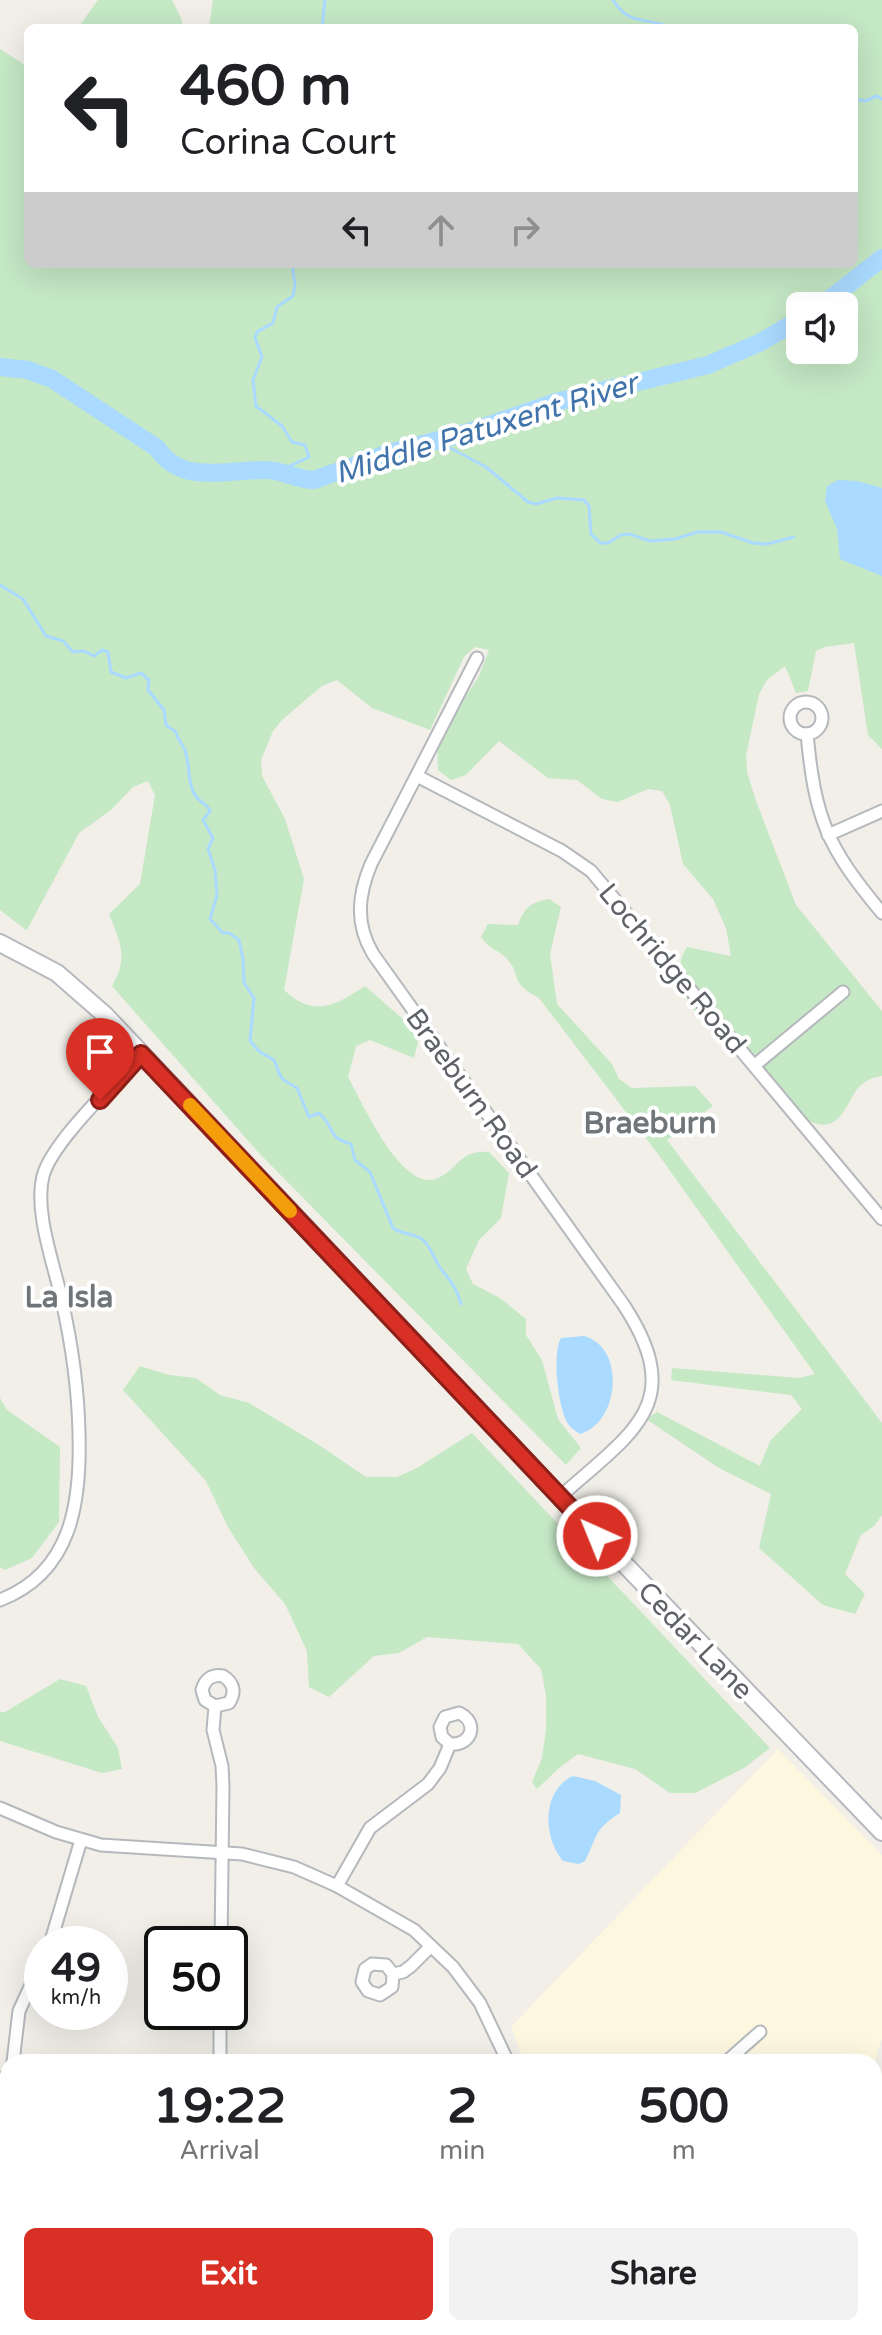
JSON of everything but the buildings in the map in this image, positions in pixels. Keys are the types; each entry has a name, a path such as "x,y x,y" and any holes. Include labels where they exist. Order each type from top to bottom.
{"main road":[{"name":"Cedar Lane","path":"0,943 64,978 105,1015 560,1497 882,1832"}],"street":[{"name":"Braeburn Road","path":"477,658 371,864 362,889 360,922 367,945 644,1337 652,1360 652,1392 637,1425 560,1497"},
{"path":"807,734 815,797 828,835 844,866 882,913"},
{"name":"Lochridge Road","path":"417,776 562,851 591,871 882,1219"},
{"path":"828,835 882,811"},
{"path":"755,1065 843,992"},
{"path":"0,1600 31,1582 53,1559 69,1531 77,1502 80,1464 76,1375 71,1338 43,1217 41,1186 44,1173 58,1146 141,1054"},
{"path":"215,1706 213,1730 222,1766 221,1926"},
{"path":"337,1886 370,1828 428,1784 440,1768 450,1744"},
{"path":"0,1808 81,1840 139,1849 222,1852 277,1862 337,1886 401,1922 453,1967 480,2003 504,2054"},
{"path":"55,1926 81,1840"},
{"path":"393,1974 403,1972 431,1946"},
{"path":"14,2054 19,2011 24,2000"},
{"path":"220,2030 220,2054"},
{"path":"735,2054 760,2032"}],"shaded area":[{"path":"778,1749 882,1855 882,2039 877,2054 521,2054 511,2027"}],"green space":[{"path":"98,0 172,0 182,24 81,24"},
{"path":"213,0 882,0 882,749 868,735 854,643 816,651 808,691 796,693 785,666 767,680 759,694 746,756 747,772 756,801 796,905 882,1011 882,1076 862,1084 844,1112 833,1122 818,1124 809,1121 785,1098 759,1063 711,1026 691,1005 684,992 681,971 687,947 731,956 726,928 713,899 683,864 670,805 662,791 648,789 618,802 602,799 577,780 548,778 499,741 466,775 451,780 438,770 437,740 478,678 489,650 475,647 464,657 430,730 372,708 337,680 322,686 283,719 273,731 261,760 262,776 285,819 304,879 284,990 305,1004 324,1006 344,999 365,986 412,1027 418,1042 414,1058 370,1040 356,1046 348,1077 384,1142 409,1172 423,1179 436,1179 465,1157 489,1152 509,1173 501,1218 479,1240 466,1269 473,1284 500,1298 526,1319 526,1335 542,1360 558,1419 581,1448 566,1465 257,1151 112,986 120,966 121,950 109,914 140,884 155,795 148,781 133,787 111,810 79,833 26,930 0,910 0,49 24,64 24,268 858,268 858,24 210,24"},
{"path":"549,899 561,907 550,954 557,1004 612,1064 619,1079 632,1088 695,1086 713,1106 667,1140 882,1423 882,1515 874,1526 861,1535 845,1574 865,1594 855,1614 823,1605 759,1548 771,1494 719,1468 646,1419 657,1412 760,1466 770,1441 802,1409 791,1395 671,1380 672,1368 799,1378 815,1374 658,1154 539,998 519,983 511,964 481,937 488,924 518,925 529,907"},
{"path":"140,1366 169,1375 196,1378 220,1395 249,1403 366,1477 397,1477 472,1433 770,1748 744,1768 695,1793 670,1793 635,1769 578,1754 537,1789 532,1782 542,1758 546,1695 541,1669 518,1644 427,1637 399,1653 374,1656 329,1697 309,1687 307,1651 285,1604 254,1568 228,1527 206,1481 123,1390"},
{"path":"0,1398 7,1410 60,1447 59,1522 32,1558 5,1570 0,1567"},
{"path":"60,1679 86,1686 98,1717 118,1748 122,1769 102,1773 0,1741 0,1712 5,1712"}],"water":[{"path":"838,480 857,481 882,488 882,576 840,559 837,529 825,501 827,486"},
{"path":"584,1336 598,1343 607,1354 613,1385 603,1416 593,1427 580,1434 569,1425 563,1412 557,1379 557,1355 561,1338"},
{"path":"573,1776 595,1781 621,1795 620,1813 600,1829 585,1861 579,1864 563,1861 556,1851 548,1816 555,1792"}],"waterway":[{"path":"322,24 325,0"},
{"path":"613,0 632,18 663,24"},
{"path":"858,100 865,101 877,96 882,99"},
{"name":"Middle Patuxent River","path":"839,292 882,258"},
{"path":"279,471 309,457 305,445 292,442 282,426 256,406 253,380 262,357 255,338 257,332 273,323 277,307 293,296 293,268"},
{"name":"Middle Patuxent River","path":"0,367 28,370 52,379 157,448 167,460 179,467 206,473 272,470 314,480 389,453 469,432 556,402 708,365 786,327"},
{"path":"435,440 486,467 528,502 536,504 557,498 584,500 589,506 591,534 600,543 629,534 650,541 675,539 698,532 721,532 753,543 767,544 794,537"},
{"path":"0,585 23,599 46,636 63,641 73,652 84,651 94,656 102,650 108,652 111,672 126,678 141,673 149,680 148,690 164,710 166,725 176,732 184,748 194,792 210,811 203,820 213,838 208,849 215,870 217,895 210,919 223,933 229,933 239,940 244,983 254,998 250,1041 260,1052 274,1060 283,1079 297,1088 309,1117 319,1113 334,1135 351,1144 355,1160 370,1172 393,1228 425,1242 454,1287 461,1304"}],"slow traffic":[{"path":"190,1105 290,1211"}],"district":[{"name":"Braeburn","path":"650,1123"},
{"name":"La Isla","path":"69,1297"}],"route":[{"path":"100,1100 141,1054 597,1536"}]}
